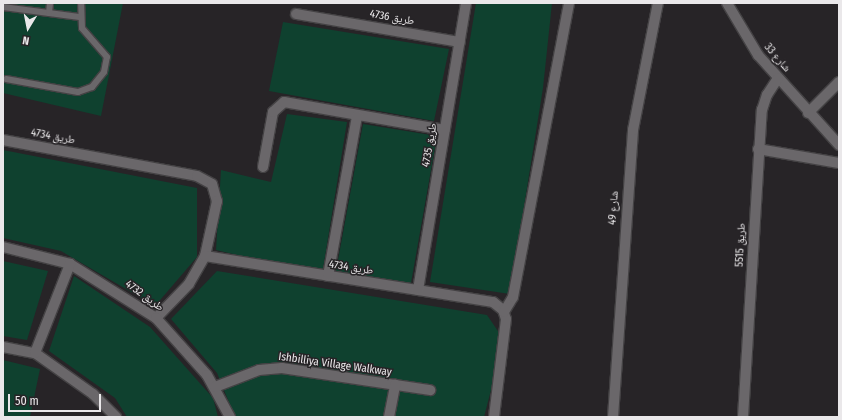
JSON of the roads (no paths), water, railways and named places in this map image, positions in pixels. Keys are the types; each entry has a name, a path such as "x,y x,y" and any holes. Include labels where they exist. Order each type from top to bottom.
{"street":[{"name":"طريق 4735","path":"418,290 466,3"},
{"path":"494,417 504,312 512,297 569,3"},
{"name":"شارع 49","path":"613,417 632,137 658,3"},
{"name":"شارع 33","path":"727,3 748,42 808,113 839,146"},
{"name":"طريق 4736","path":"296,14 460,42"},
{"name":"طريق 5515","path":"742,417 758,149 764,102 778,78"},
{"path":"808,113 839,82"},
{"path":"263,167 276,106 284,102 357,116 445,130"},
{"path":"328,276 357,116"},
{"name":"طريق 4734","path":"3,140 205,179 212,184 217,201 205,256 189,284 156,318"},
{"path":"758,149 839,163"},
{"name":"طريق 4732","path":"3,247 70,264 156,318 215,387 230,417"},
{"name":"طريق 4734","path":"205,256 493,302 504,312"},
{"path":"35,353 70,264"},
{"path":"3,347 35,353 94,394 116,417"},
{"name":"Ishbilliya Village Walkway","path":"215,387 259,370 282,368 430,390"},
{"path":"389,417 396,385"}],"lane":[{"path":"49,13 50,3"},
{"path":"6,79 78,92 90,88 104,72 107,57 85,32 80,17 81,3"},
{"path":"3,7 80,17"}]}
